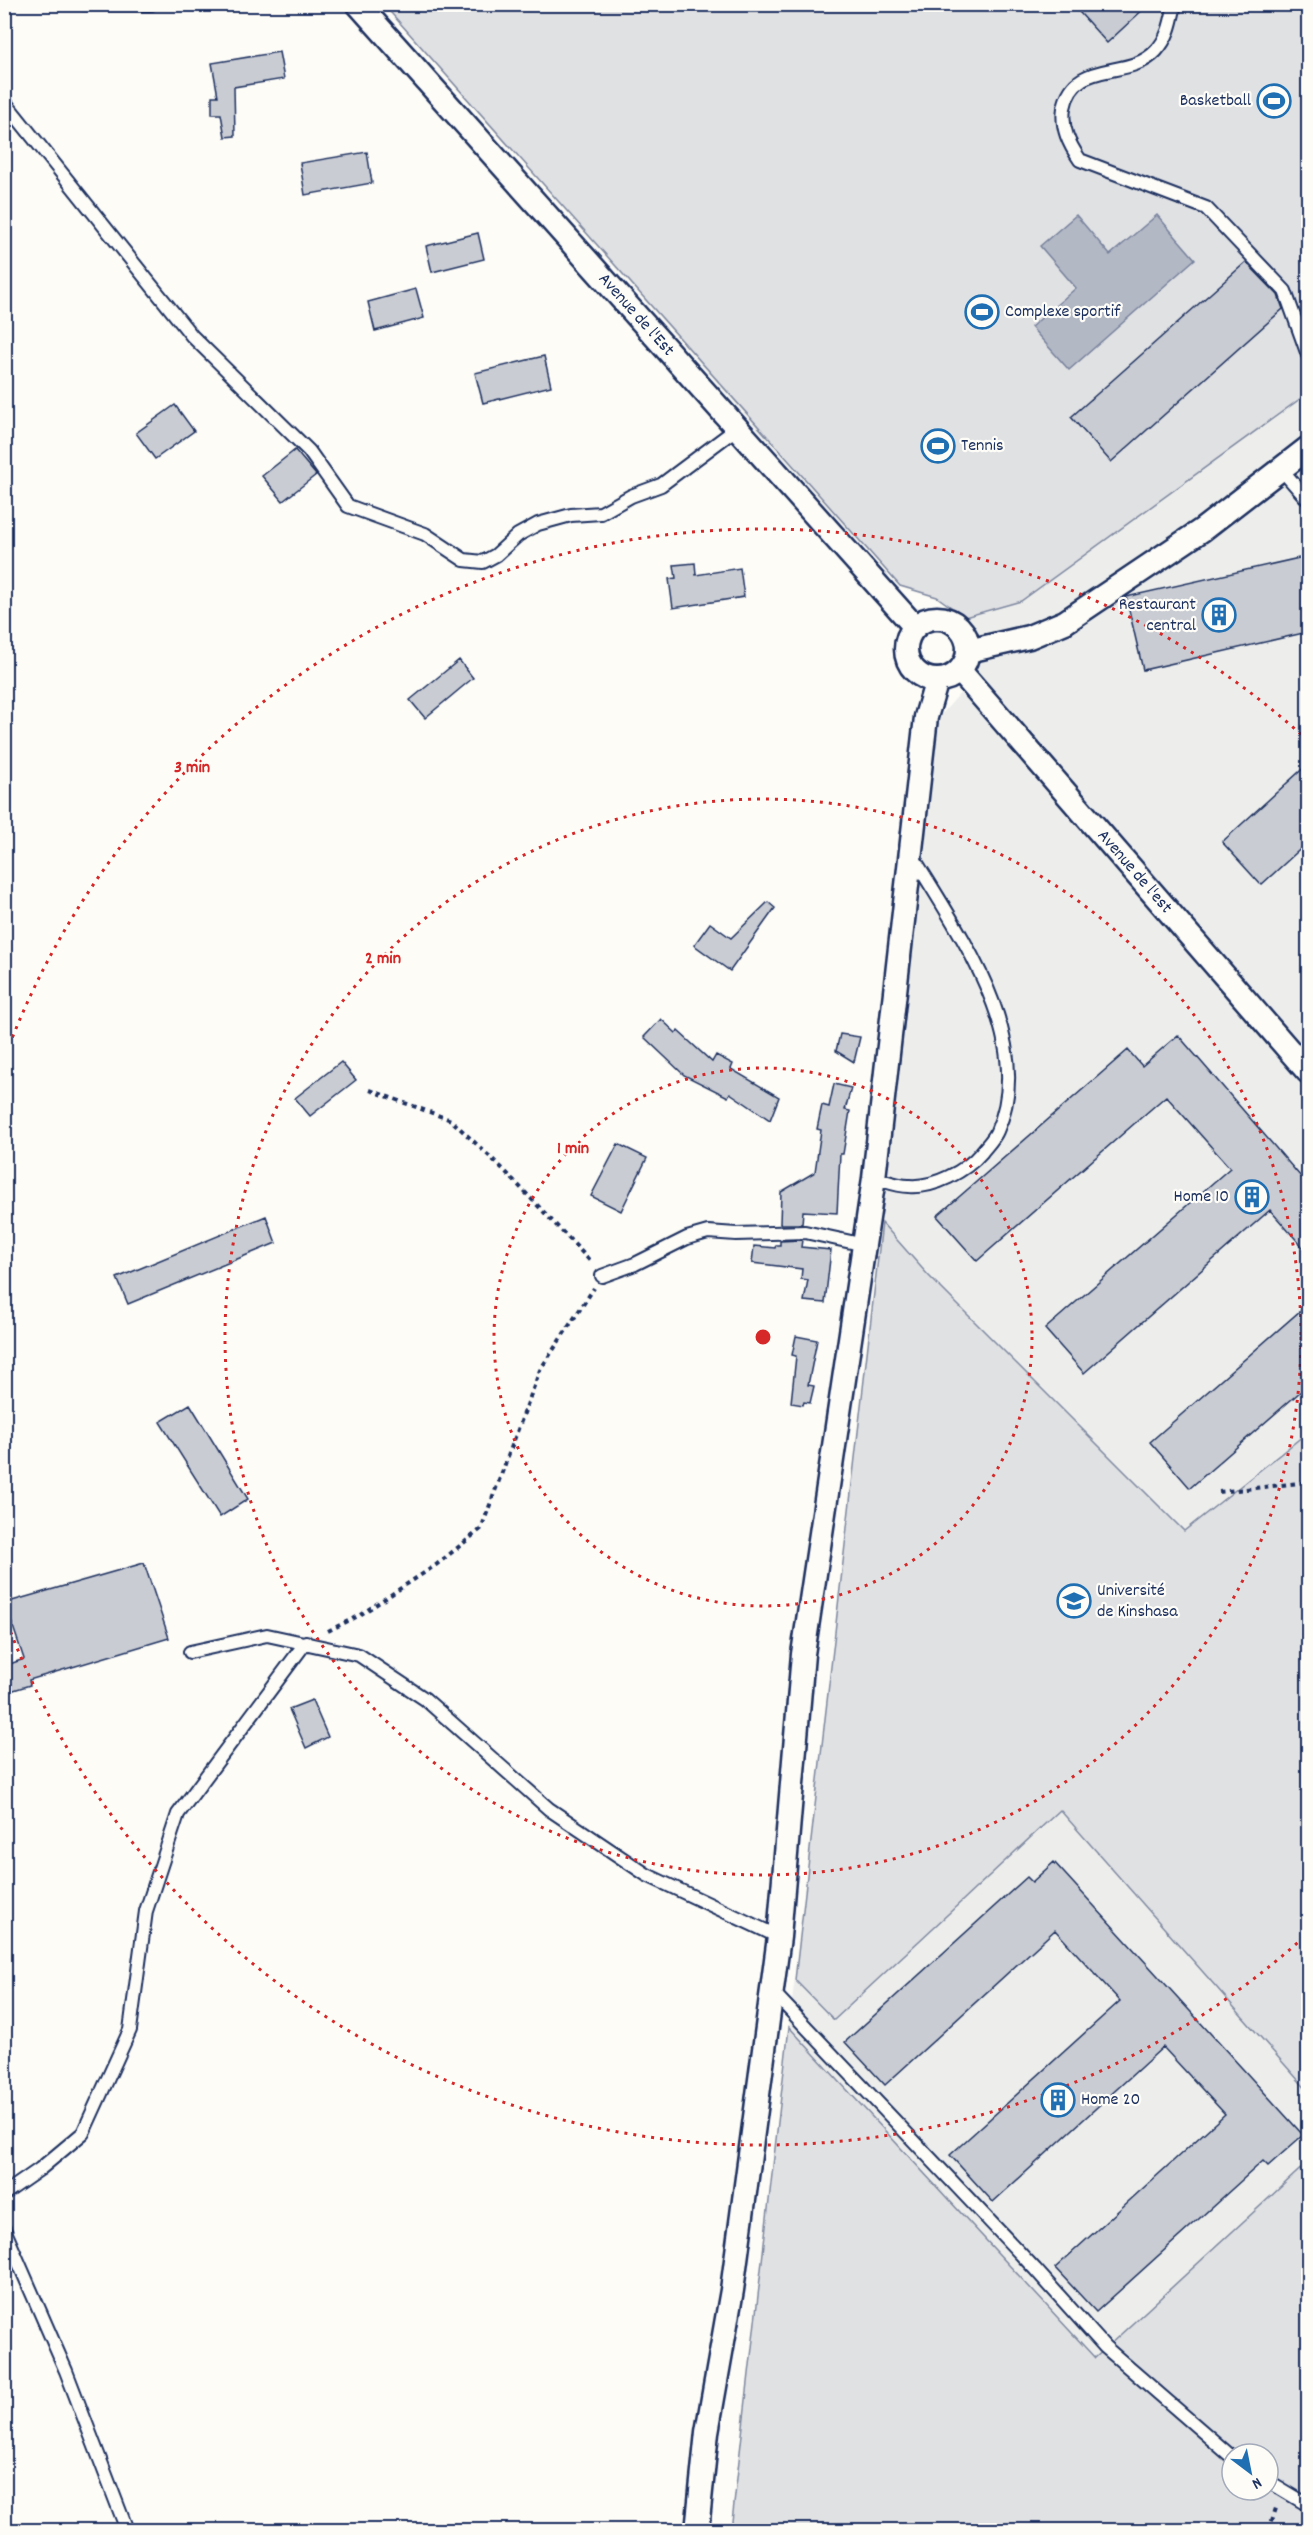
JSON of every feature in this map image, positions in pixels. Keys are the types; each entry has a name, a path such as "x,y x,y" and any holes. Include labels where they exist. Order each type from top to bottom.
{"street":[{"name":"Avenue de l'Est","path":"358,4 915,627"},
{"path":"964,661 963,632 948,620 928,620 915,627 908,640 906,652 916,672 926,678 946,679 964,661 1065,622 1202,530 1308,448"},
{"name":"Avenue de l'est","path":"964,661 1308,1072"},
{"path":"697,2530 707,2432 732,2290 779,1937 804,1654 874,1178 926,717 937,680"}],"lane":[{"path":"84,4 151,4"},
{"path":"1175,4 1169,34 1155,52 1138,64 1099,72 1076,81 1066,99 1063,118 1068,143 1080,160 1206,208 1285,291 1308,355"},
{"path":"4,101 192,336 309,451 348,506 426,534 464,560 483,562 496,555 518,535 538,524 571,515 601,513 631,496 661,485 736,429"},
{"path":"1281,469 1308,500"},
{"path":"874,1178 910,1187 945,1180 973,1163 997,1132 1008,1095 1007,1052 998,1015 984,982 911,853"},
{"path":"602,1276 635,1264 687,1238 708,1232 736,1234 805,1232 865,1245"},
{"path":"190,1652 267,1635 359,1655 425,1699 549,1809 647,1875 779,1937"},
{"path":"4,2194 40,2169 83,2133 130,2030 146,1911 178,1814 306,1642"},
{"path":"772,1991 1035,2269 1105,2347 1220,2447"},
{"path":"4,2229 66,2371 127,2530"},
{"path":"1282,2490 1308,2505"}],"path":[{"path":"306,1642 360,1615 436,1565 481,1529 540,1370 602,1276 549,1215 451,1120 370,1090"},
{"path":"1219,1492 1308,1482"},
{"path":"1269,2530 1282,2490"}],"shaded area":[{"name":"Université de Kinshasa","path":"384,5 1308,5 1308,2530 731,2530 882,1223 933,724 963,690 973,670 974,646 965,617 937,597 900,586 824,504"},
{"name":"Complexe sportif","path":"384,5 1308,5 1308,393 1021,601 965,617 937,597 900,586"},
{"path":"1076,215 1110,255 1157,215 1195,259 1069,370 1031,327 1076,288 1040,246"},
{"path":"882,1223 928,1275 1184,1531 1308,1432 1308,2091 1060,1810 834,2020 795,1980"},
{"path":"789,2027 1095,2358 1308,2162 1308,2530 731,2530"}],"building":[{"path":"1072,4 1149,4 1107,43"},
{"path":"279,52 284,79 234,87 235,136 225,137 221,114 212,114 212,96 218,96 212,63"},
{"path":"367,152 372,183 305,195 300,163"},
{"path":"478,233 484,259 432,272 426,246"},
{"path":"1246,262 1278,295 1283,309 1111,462 1071,417"},
{"path":"416,289 424,318 375,331 368,302"},
{"path":"544,356 551,386 483,403 475,373"},
{"path":"175,405 194,431 155,459 136,433"},
{"path":"295,450 316,475 283,501 262,476"},
{"name":"Restaurant central","path":"1308,556 1308,632 1143,670 1126,597"},
{"path":"695,563 696,575 740,568 744,597 673,608 669,579 676,578 674,565"},
{"path":"459,660 473,678 425,718 410,700"},
{"path":"1308,764 1308,842 1261,885 1222,842"},
{"path":"768,902 775,908 730,971 694,945 710,923 731,938"},
{"path":"661,1019 712,1062 716,1055 733,1064 731,1069 779,1097 770,1120 730,1093 728,1097 684,1075 644,1037"},
{"path":"840,1034 860,1037 854,1062 836,1051"},
{"name":"Home 10","path":"1178,1035 1308,1185 1308,1253 1270,1210 1084,1373 1045,1329 1230,1168 1166,1096 977,1261 937,1216 1128,1050 1142,1066"},
{"path":"341,1062 356,1080 310,1116 295,1098"},
{"path":"834,1084 851,1088 845,1110 850,1111 843,1154 840,1154 837,1213 803,1211 802,1224 780,1224 781,1192 815,1172 821,1130 817,1129 822,1105 829,1107"},
{"path":"618,1144 647,1158 621,1211 591,1196"},
{"path":"266,1216 276,1243 128,1304 117,1278"},
{"path":"802,1240 801,1247 831,1250 825,1303 804,1301 808,1280 801,1279 802,1269 752,1263 754,1246 775,1248 776,1245 780,1245 780,1241"},
{"path":"1308,1304 1308,1385 1190,1488 1150,1442"},
{"path":"796,1336 817,1340 808,1385 814,1386 810,1403 804,1402 803,1405 791,1403 796,1356 792,1355"},
{"path":"190,1404 248,1499 220,1517 160,1422"},
{"path":"144,1563 169,1638 29,1680 30,1685 4,1693 4,1666 24,1659 5,1603"},
{"path":"312,1700 328,1737 306,1748 289,1709"},
{"name":"Home 20","path":"1054,1862 1303,2135 1268,2166 1263,2161 1096,2312 1055,2268 1225,2114 1163,2047 993,2202 950,2155 1120,2001 1055,1930 885,2085 845,2042 1027,1877 1032,1882"}],"place":[{"name":"Basketball","path":"1274,101"},
{"name":"Complexe sportif","path":"982,312"},
{"name":"Tennis","path":"938,446"},
{"name":"Restaurant central","path":"1219,615"},
{"name":"Home 10","path":"1252,1197"},
{"name":"Université de Kinshasa","path":"1074,1601"},
{"name":"Home 20","path":"1058,2100"}]}
